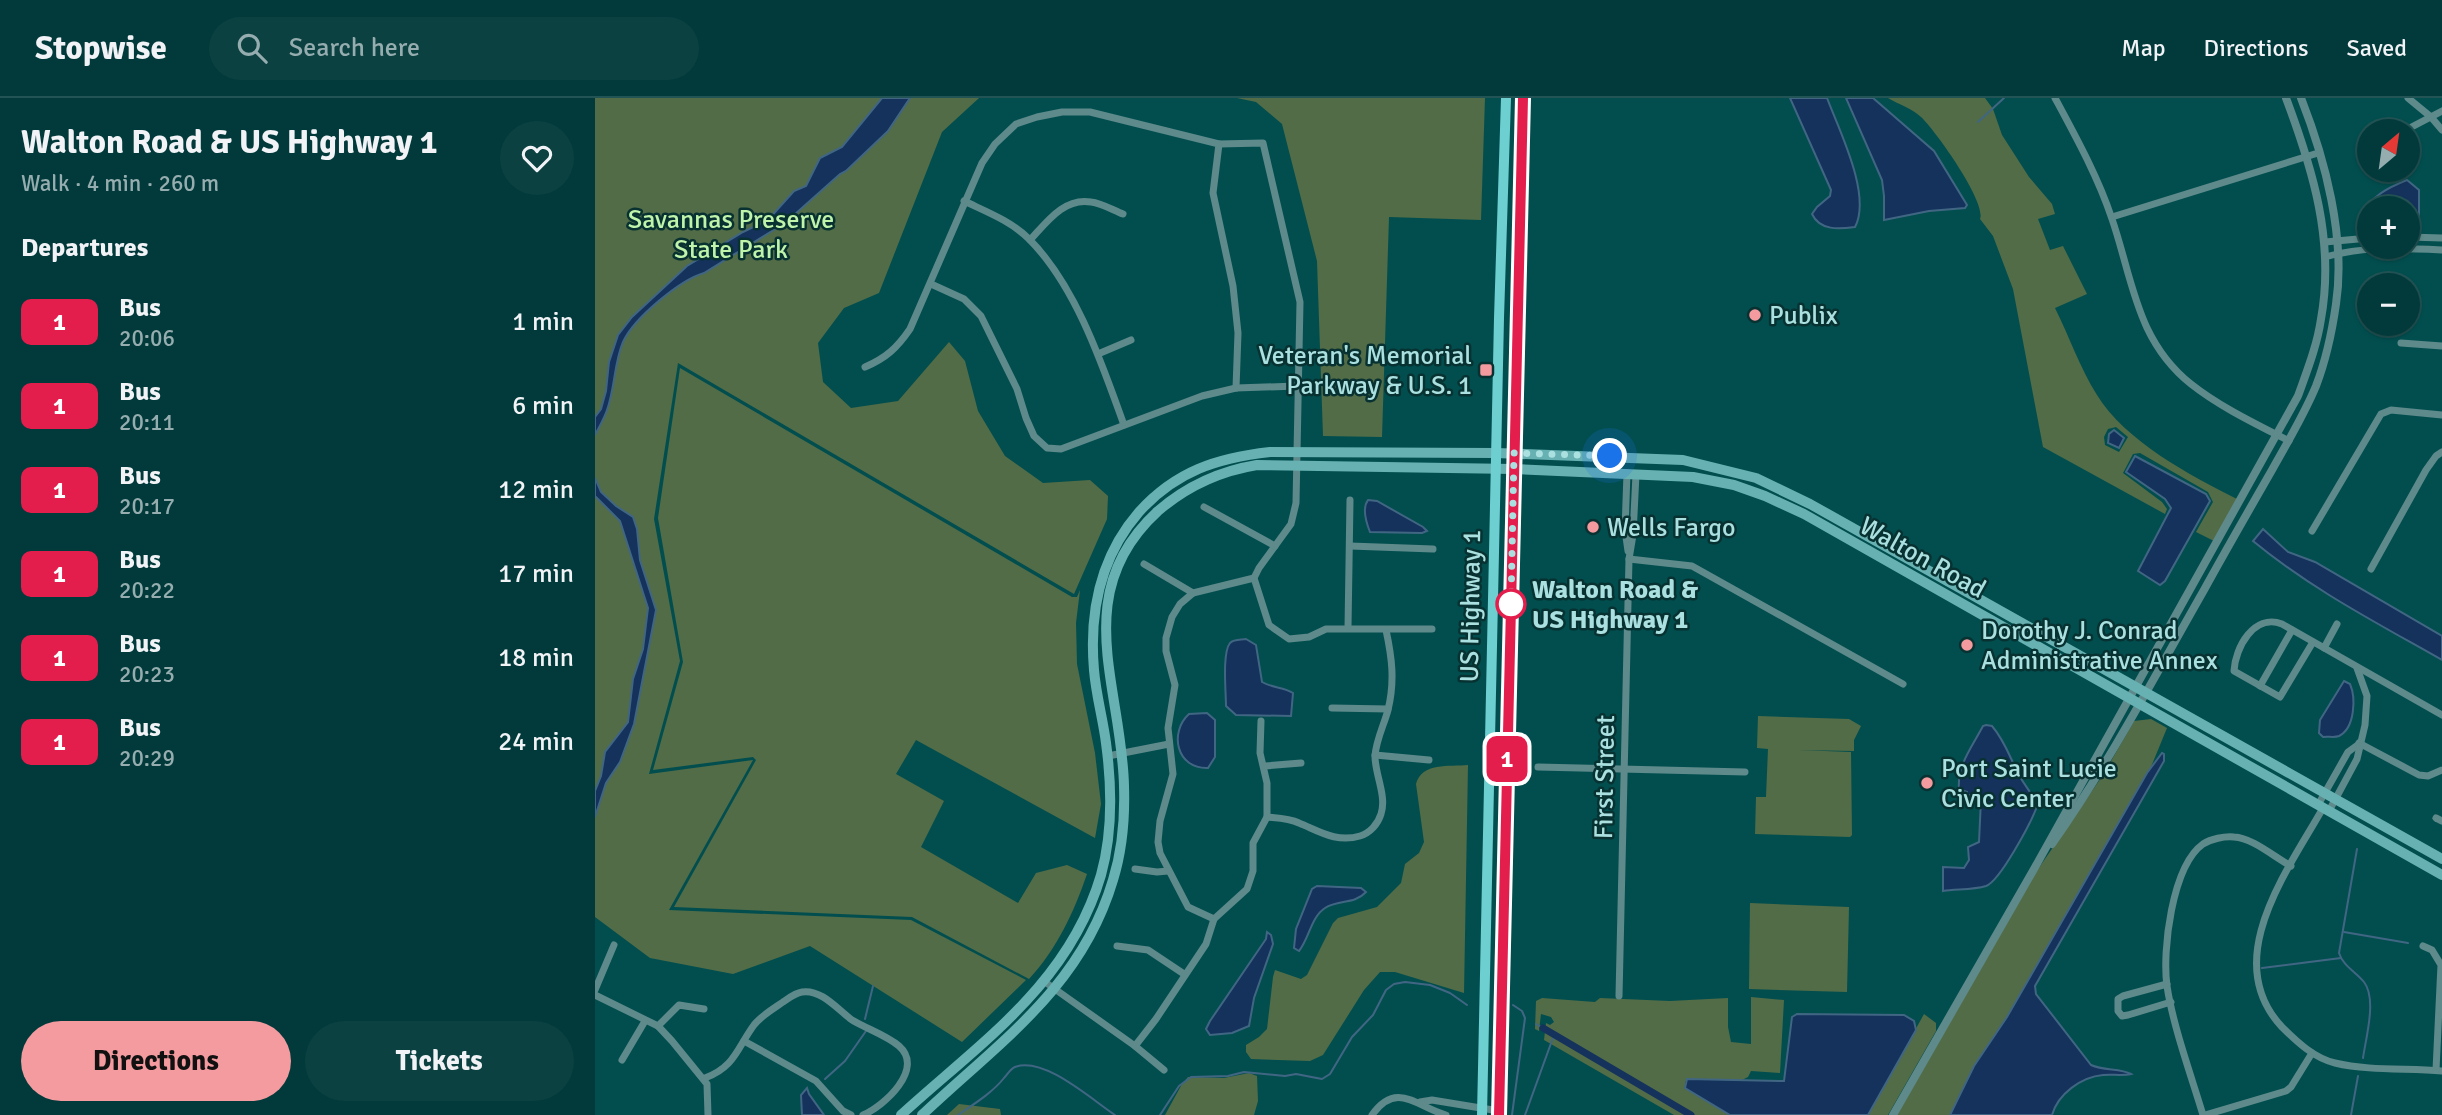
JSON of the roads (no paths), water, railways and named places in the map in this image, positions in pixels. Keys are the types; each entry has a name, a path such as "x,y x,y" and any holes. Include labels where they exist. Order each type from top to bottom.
{"main road":[{"name":"US Highway 1","path":"1482,1112 1495,469 1506,98"},
{"name":"US Highway 1","path":"1499,1113 1523,98"},
{"path":"1504,169 1514,177 1516,193 1521,200"},
{"name":"Walton Road","path":"901,1115 991,1035 1045,982 1081,927 1101,875 1111,806 1108,756 1094,672 1092,631 1099,584 1115,545 1143,508 1186,474 1233,456 1270,452 1514,453 1683,460 1756,478 1791,494 1956,585 2442,859"},
{"name":"Walton Road","path":"922,1115 1055,990 1091,936 1113,881 1124,808 1125,785 1105,643 1111,589 1127,550 1151,518 1191,486 1237,468 1257,465 1631,473 1693,477 1734,485 1804,514 2442,875"},
{"path":"1891,564 1907,566 1943,584 1956,585"},
{"path":"1947,595 1960,596 2013,618"},
{"path":"1491,744 1499,763 1507,770"}],"street":[{"path":"2055,98 2078,141 2112,217 2138,310 2151,337 2168,361 2190,384 2288,441"},
{"path":"1893,1115 2298,396 2321,319 2326,257 2322,216 2286,98"},
{"path":"2033,869 2073,814 2140,704 2316,387 2328,348 2337,295 2338,253 2331,197 2311,123 2301,98"},
{"path":"2408,98 2442,130"},
{"path":"2420,123 2442,111"},
{"path":"865,367 884,359 910,329 982,163 995,144 1016,124 1062,112 1090,112 1219,144 1263,143 1300,302 1295,514 1254,578 1269,625 1289,639 1309,637 1326,629 1432,629"},
{"path":"1219,144 1213,193 1233,286 1238,333 1236,388"},
{"path":"2112,217 2318,153"},
{"path":"964,201 1014,227 1030,240 1054,271 1076,308 1098,354 1124,425"},
{"path":"1030,240 1058,212 1074,202 1091,202 1123,214"},
{"path":"2420,237 2442,238"},
{"path":"2325,242 2357,239"},
{"path":"2326,257 2338,253 2405,248 2442,250"},
{"path":"931,284 964,299 981,316 1017,388 1025,418 1034,436 1047,448 1061,449 1202,396 1236,388 1297,386"},
{"path":"1098,354 1131,340"},
{"path":"2401,343 2442,346"},
{"path":"2312,531 2381,414 2391,410 2442,415"},
{"path":"2371,569 2431,461 2442,452"},
{"name":"First Street","path":"1619,996 1629,559 1625,530 1631,473"},
{"path":"1348,628 1350,500"},
{"path":"1204,506 1275,546"},
{"path":"1350,546 1433,549"},
{"path":"1629,559 1692,566 1903,684"},
{"path":"1145,564 1193,593"},
{"path":"1215,919 1188,907 1160,853 1158,835 1173,774 1168,727 1175,685 1166,651 1167,628 1181,604 1193,593 1254,578"},
{"path":"2313,642 2280,697 2234,671 2235,656 2245,639 2260,624 2276,622 2292,630 2442,715"},
{"path":"2324,648 2337,624"},
{"path":"1267,817 1287,819 1333,838 1359,837 1377,824 1382,813 1383,799 1376,774 1375,755 1388,709 1393,655 1386,630"},
{"path":"2260,686 2292,630"},
{"path":"2323,808 2335,799 2357,759 2365,725 2367,696 2357,667"},
{"path":"1332,708 1388,709"},
{"path":"1135,1046 1206,944 1215,919 1247,889 1253,871 1253,843 1267,817 1265,766 1260,752 1261,721"},
{"path":"2359,743 2419,775 2428,776 2442,770"},
{"path":"2359,743 2348,752 2325,793 2323,808 2262,922 2257,943 2256,966 2263,994 2275,1020 2312,1053 2333,1062 2363,1067 2439,1070 2441,965 2432,950 2423,946"},
{"path":"1108,756 1169,744"},
{"path":"1375,755 1429,760"},
{"path":"1265,766 1301,763"},
{"path":"1538,767 1745,772"},
{"path":"2291,866 2243,839 2215,839 2202,845 2189,862 2172,906 2168,931 2167,984 2204,1115 2276,1095 2291,1087 2312,1053"},
{"path":"1135,869 1157,873 1168,871"},
{"path":"614,945 595,993 657,1027 705,1078 708,1115"},
{"path":"1117,946 1148,950 1184,974"},
{"path":"1045,982 1164,1070"},
{"path":"2167,984 2123,996 2118,999 2116,1005 2122,1016 2171,1002"},
{"path":"705,1078 726,1067 738,1054 763,1015 795,994 805,991 819,995 853,1020 899,1046 905,1054 908,1065 902,1082 863,1115"},
{"path":"657,1027 679,1005 704,1009"},
{"path":"622,1060 645,1021"},
{"path":"744,1041 816,1081 843,1111 851,1115"},
{"path":"1373,1115 1380,1104 1403,1096 1446,1115"},
{"path":"1420,1102 1432,1100 1482,1112 1499,1113"}],"water":[{"path":"882,98 910,98 888,131 846,171 785,223 683,283 637,322 623,342 610,402 595,435 595,417 601,409 606,391 609,362 618,335 632,317 687,266 768,220 794,191 806,186 820,158 842,147"},
{"path":"1790,98 1827,98 1846,144 1857,181 1859,214 1855,227 1836,228 1815,220 1812,214 1830,196 1831,190"},
{"path":"1846,98 1873,98 1934,151 1967,205 1965,208 1929,211 1884,220 1882,180"},
{"path":"2409,182 2419,190 2419,196 2377,196 2394,185"},
{"path":"2114,430 2124,438 2119,448 2108,443 2109,434"},
{"path":"2135,456 2206,494 2210,501 2165,581 2160,585 2138,571 2171,508 2165,499 2126,472"},
{"path":"595,478 601,492 633,517 640,560 656,610 634,724 620,762 606,783 595,817 595,791 605,752 628,722 633,679 643,649 648,608 620,521 595,496"},
{"path":"1368,500 1377,501 1427,531 1370,532 1365,511"},
{"path":"2263,529 2288,552 2315,562 2442,636 2442,660 2298,575 2253,541"},
{"path":"1246,639 1256,645 1262,682 1293,693 1291,716 1236,715 1226,706 1225,664 1228,648 1230,643 1236,640"},
{"path":"2344,681 2350,684 2352,690 2351,720 2339,736 2323,737 2319,733 2320,720"},
{"path":"1207,713 1215,720 1215,757 1208,768 1189,763 1179,748 1178,739 1179,730 1189,714"},
{"path":"1986,725 1992,726 2000,738 2031,794 2036,809 2014,851 1992,882 1981,887 1943,891 1943,867 1964,868 1969,860 1968,847 1979,842 1981,799 1979,796 1967,795 1967,792 1959,789 1959,780 1966,756"},
{"path":"2162,753 2164,761 2035,986 2036,994 2091,1065 2131,1074 2095,1076 2079,1083 2059,1100 2052,1115 1950,1115 1974,1066 2007,1017 2147,773"},
{"path":"1317,886 1361,888 1366,892 1356,899 1330,905 1320,912 1299,951 1294,948 1296,929 1312,889"},
{"path":"1267,932 1271,935 1273,944 1254,998 1249,1026 1232,1033 1210,1035 1206,1029 1210,1021 1266,939"},
{"path":"1797,1014 1904,1015 1914,1021 1916,1030 1868,1115 1730,1115 1685,1088 1687,1079 1784,1081 1792,1017"},
{"path":"807,1088 824,1115 802,1115 801,1095"}],"waterway":[{"path":"1978,122 2004,98"},
{"path":"2357,849 2339,953 2343,962 2368,989 2370,1018 2363,1058"},
{"path":"2344,932 2408,943"},
{"path":"2262,968 2341,958"},
{"path":"1160,1115 1179,1086 1191,1077 1228,1076 1244,1072 1285,1076 1296,1074 1322,1079 1330,1074 1352,1037 1373,1015 1386,990 1394,984 1405,982 1430,985 1450,993 1467,1005"},
{"path":"865,1019 873,986"},
{"path":"1512,1115 1525,1018 1522,1011 1513,1005"},
{"path":"1536,1024 1543,1028"},
{"path":"1543,1028 1691,1115"},
{"path":"825,1079 845,1061 866,1031"},
{"path":"1525,1115 1554,1035"},
{"path":"958,1115 988,1093 1013,1068 1027,1065 1053,1073 1115,1115"},
{"path":"2351,1115 2358,1076"}],"place":[{"name":"Publix","path":"1755,315"},
{"name":"Veteran's Memorial Parkway & U.S. 1","path":"1486,370"},
{"name":"Wells Fargo","path":"1593,527"},
{"name":"Walton Road & US Highway 1","path":"1511,604"},
{"name":"Dorothy J. Conrad Administrative Annex","path":"1967,645"},
{"name":"Port Saint Lucie Civic Center","path":"1927,783"}],"park label":[{"name":"Savannas Preserve State Park","path":"731,234"}]}
